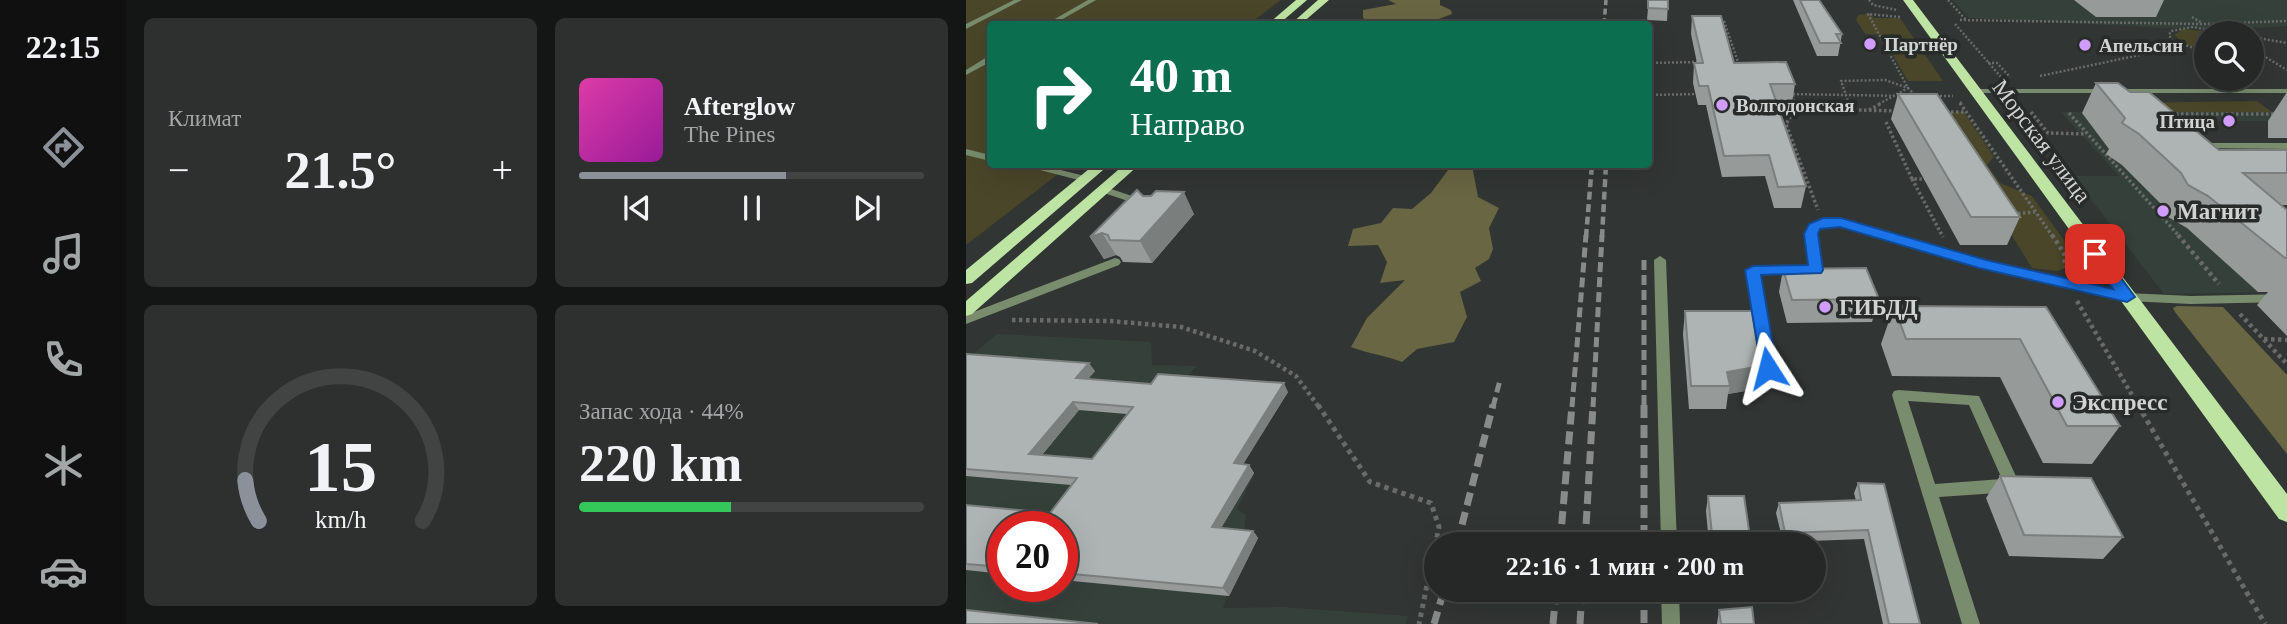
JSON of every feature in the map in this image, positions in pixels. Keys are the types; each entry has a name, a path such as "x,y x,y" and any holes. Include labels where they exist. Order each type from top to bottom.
{"main road":[{"path":"1277,21 1302,0"},
{"path":"1300,21 1324,0"},
{"name":"Морская улица","path":"1903,1 1974,91 2287,512"},
{"path":"966,279 1099,168"},
{"path":"968,315 1130,168"}],"street":[{"path":"966,73 987,61"},
{"path":"1974,91 2287,91"},
{"path":"968,315 1115,262"}],"lane":[{"path":"966,27 1019,0"},
{"path":"1055,21 1093,0"},
{"path":"2194,146 2287,146"},
{"path":"966,152 987,157"},
{"path":"1038,168 1086,179"},
{"path":"1105,190 1150,205"},
{"path":"1768,368 1753,270 1816,270 1811,234 1814,227 1823,223 1841,222 1923,248 2127,297 2287,298"},
{"path":"1660,260 1669,532"},
{"path":"1929,491 2012,485 1974,400 1899,395 1929,491 1971,624"},
{"path":"1670,602 1671,624"}],"path":[{"path":"1870,0 1872,5 1898,10 1904,19 1886,14 1868,14 1909,88 1924,104"},
{"path":"1948,0 1966,20"},
{"path":"1898,10 1903,1"},
{"path":"2192,17 2198,21"},
{"path":"1724,20 1738,62 1728,62"},
{"path":"1960,20 2194,24"},
{"path":"2264,22 2287,21"},
{"path":"1955,24 2001,78"},
{"path":"2194,29 2182,28 2171,31 2169,35 2172,40 2194,49"},
{"path":"2264,39 2287,43"},
{"path":"2032,77 2183,46"},
{"path":"2264,56 2287,70"},
{"path":"1652,63 1697,62"},
{"path":"1851,110 1841,81 1885,80 1909,88"},
{"path":"1790,87 1796,108 1786,124 1818,211"},
{"path":"1868,110 1909,88"},
{"path":"1951,89 2064,253 2066,284 2265,624"},
{"path":"1652,94 1707,94"},
{"path":"1782,94 1919,97"},
{"path":"1931,96 1953,96"},
{"path":"1773,108 1906,111"},
{"path":"1943,111 1966,112"},
{"path":"2031,112 2048,133 2087,134"},
{"path":"2079,112 2069,113 2212,272 2228,299 2287,364"},
{"path":"2158,114 2287,114"},
{"path":"1886,122 1912,179 1949,248"},
{"path":"1912,179 1935,179"},
{"path":"2008,214 2035,212"},
{"path":"968,315 1181,327 1255,351 1296,376 1370,482 1430,503 1438,527 1419,624"},
{"path":"2264,339 2287,340"}],"shaded area":[{"path":"966,0 1281,0 1253,21 987,21 987,168 1066,168 966,245"},
{"path":"1388,0 1440,0 1440,5 1451,10 1452,14 1436,20 1438,21 1368,21 1363,18 1363,10 1396,4"},
{"path":"1952,0 2287,0 2287,26 2264,27 2264,21 2194,21 2194,28 1969,18"},
{"path":"1871,13 1874,18 1900,18 1943,81 1908,81 1881,35 1865,34 1856,20 1858,15"},
{"path":"2183,29 2194,30 2194,47 2185,44 2174,35"},
{"path":"2257,101 2272,112 2130,112 2120,103"},
{"path":"2287,111 2287,121 2117,122 2287,292 2164,294 2073,176 2119,176 2061,112"},
{"path":"1935,112 1964,112 1994,157 1987,165 2000,183 2032,196 2071,250 2067,267 2058,271 2032,268"},
{"path":"1450,168 1473,168 1478,197 1499,208 1489,228 1493,249 1489,259 1475,268 1481,281 1460,292 1467,317 1454,342 1417,349 1402,362 1351,347 1367,318 1405,280 1380,283 1387,262 1378,245 1348,246 1353,229 1381,223 1393,208 1412,209 1431,193"},
{"path":"2223,307 2287,375 2287,454 2175,312 2173,308"},
{"path":"997,334 1151,342 1152,365 1197,366 1186,378 1235,473 1254,475 1237,509 1246,515 1243,543 1223,608 1282,607 1408,616 1405,624 966,624 966,360"}],"building":[{"path":"1648,0 1668,0 1668,9 1648,8"},
{"path":"1800,0 1819,0 1842,34 1836,34 1841,43 1820,43"},
{"path":"1692,16 1721,16 1734,63 1786,62 1795,84 1770,84 1806,186 1778,187 1769,155 1724,156 1708,86 1699,86 1694,63 1703,63"},
{"path":"2096,83 2118,83 2130,92 2149,92 2219,150 2287,150 2287,173 2243,173 2287,210 2287,258 2208,196 2188,185 2181,173 2139,134 2122,123 2125,118"},
{"path":"1898,94 1937,94 2020,217 1971,217"},
{"path":"1137,190 1143,196 1151,196 1156,191 1184,192 1140,241 1110,240 1108,235 1102,233 1090,237"},
{"path":"1866,268 1879,299 1792,300 1783,269"},
{"path":"1894,306 2046,307 2120,426 2067,426 2020,339 1906,339"},
{"path":"1685,311 1752,311 1761,366 1727,372 1730,386 1691,386"},
{"path":"966,354 1089,363 1076,378 1151,384 1158,374 1284,383 1234,463 1249,465 1212,527 1253,531 1223,588 1078,574 1078,511 1052,511 1077,478 966,469","holes":["1073,402 1133,407 1092,459 1029,454"]},
{"path":"2000,476 2091,478 2123,537 2024,535"},
{"path":"1858,483 1884,484 1920,624 1889,624 1868,530 1785,532 1779,503 1861,500"},
{"path":"1708,496 1744,496 1749,532 1712,532"},
{"path":"966,505 1029,511 987,511 987,566 966,564"},
{"path":"1752,607 1754,624 1721,624 1719,610"},
{"path":"966,610 1098,624 966,624"}],"railway":[{"path":"1604,21 1606,0"},
{"path":"1586,237 1592,168"},
{"path":"1602,237 1606,168"},
{"path":"1572,407 1586,235"},
{"path":"1593,407 1602,235"},
{"path":"1644,260 1644,532"},
{"path":"1493,407 1500,380"},
{"path":"1460,532 1493,405"},
{"path":"1561,532 1572,405"},
{"path":"1586,532 1593,405"},
{"path":"1434,624 1440,602"},
{"path":"1553,624 1555,602"},
{"path":"1580,624 1581,602"},
{"path":"1644,602 1644,624"}],"place":[{"name":"Партнёр","path":"1870,44"},
{"name":"Апельсин","path":"2085,45"},
{"name":"Волгодонская","path":"1722,105"},
{"name":"Птица","path":"2229,121"},
{"name":"Магнит","path":"2163,211"},
{"name":"ГИБДД","path":"1825,307"},
{"name":"Экспресс","path":"2058,402"}],"route":[{"path":"1768,368 1753,270 1816,270 1811,234 1814,227 1823,223 1841,222 1870,233 1984,264 2127,297 2095,254"}]}
